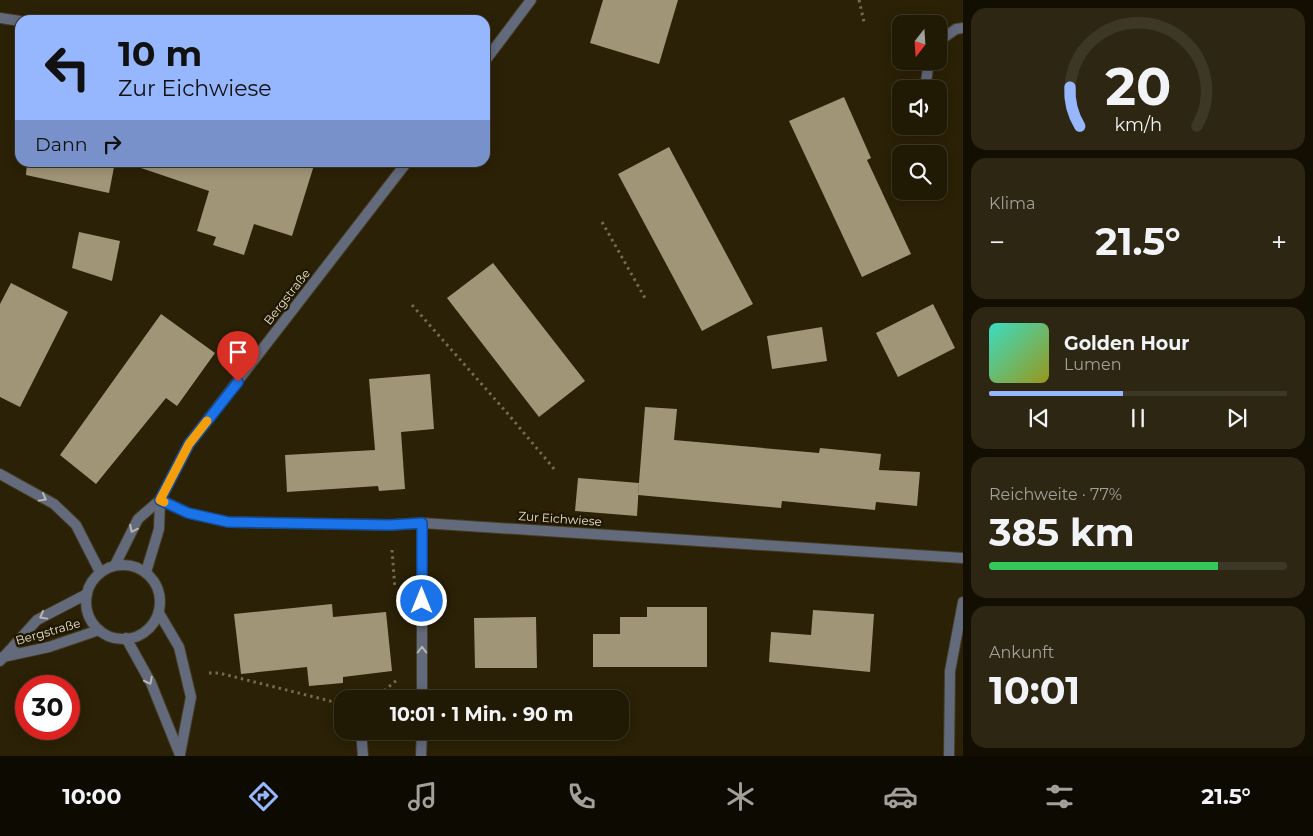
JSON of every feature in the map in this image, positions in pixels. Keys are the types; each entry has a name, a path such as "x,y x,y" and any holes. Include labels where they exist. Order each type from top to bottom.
{"street":[{"path":"490,54 531,0"},
{"path":"0,18 15,20"},
{"path":"948,35 956,29 963,28"},
{"name":"Bergstraße","path":"115,565 138,519 160,500 189,444 403,167"},
{"path":"0,474 54,504 76,525 100,572"},
{"name":"Bergstraße","path":"146,572 159,529 160,500"},
{"name":"Zur Eichwiese","path":"160,500 188,513 228,522 390,525 422,523 963,558"},
{"path":"422,523 422,690"},
{"path":"87,594 92,582 100,572 115,565 131,565 146,572 156,584 160,599 159,613 152,626 140,635 126,638 151,684 180,755"},
{"name":"Bergstraße","path":"87,594 86,607 91,620 99,630 111,636 126,638"},
{"name":"Bergstraße","path":"2,659 36,620 87,594"},
{"path":"949,756 950,672 963,602"},
{"path":"159,613 179,646 191,697 180,755"},
{"name":"Bergstraße","path":"2,659 49,647 99,630"},
{"path":"362,740 363,756"},
{"path":"422,740 422,756"}],"path":[{"path":"859,0 864,22"},
{"path":"602,222 645,298"},
{"path":"412,304 555,470"},
{"path":"390,525 395,591"},
{"path":"219,673 334,702"},
{"path":"385,690 402,676"}],"building":[{"path":"603,0 678,0 659,64 590,43"},
{"path":"844,97 871,158 867,160 911,254 862,277 789,121"},
{"path":"669,147 753,304 702,331 618,174"},
{"path":"27,167 114,167 109,193 26,175"},
{"path":"313,167 292,236 254,224 244,255 213,245 216,237 197,231 209,191 141,168"},
{"path":"79,232 120,241 112,281 72,268"},
{"path":"493,263 585,381 539,417 447,298"},
{"path":"11,283 68,312 20,407 0,397 0,304"},
{"path":"933,304 955,348 898,377 876,333"},
{"path":"161,314 215,353 177,406 166,398 96,484 60,455"},
{"path":"822,327 827,361 772,369 767,336"},
{"path":"430,374 434,429 401,432 405,489 379,491 378,486 287,492 285,455 375,450 369,379"},
{"path":"645,407 677,409 674,440 819,453 820,448 881,454 879,470 920,472 917,506 876,502 875,510 782,501 781,508 638,495"},
{"path":"578,478 639,483 637,516 575,511"},
{"path":"332,604 333,617 386,612 392,671 343,677 343,683 309,686 307,667 241,674 234,614"},
{"path":"647,607 707,607 707,667 593,667 593,634 620,634 620,617 647,617"},
{"path":"813,610 874,614 870,672 769,662 771,632 811,635"},
{"path":"536,617 537,668 475,668 474,618"}],"slow traffic":[{"path":"164,502 160,500 189,444 207,421"}],"route":[{"path":"238,382 189,444 160,500 188,513 228,522 390,525 422,523 422,601"}]}
